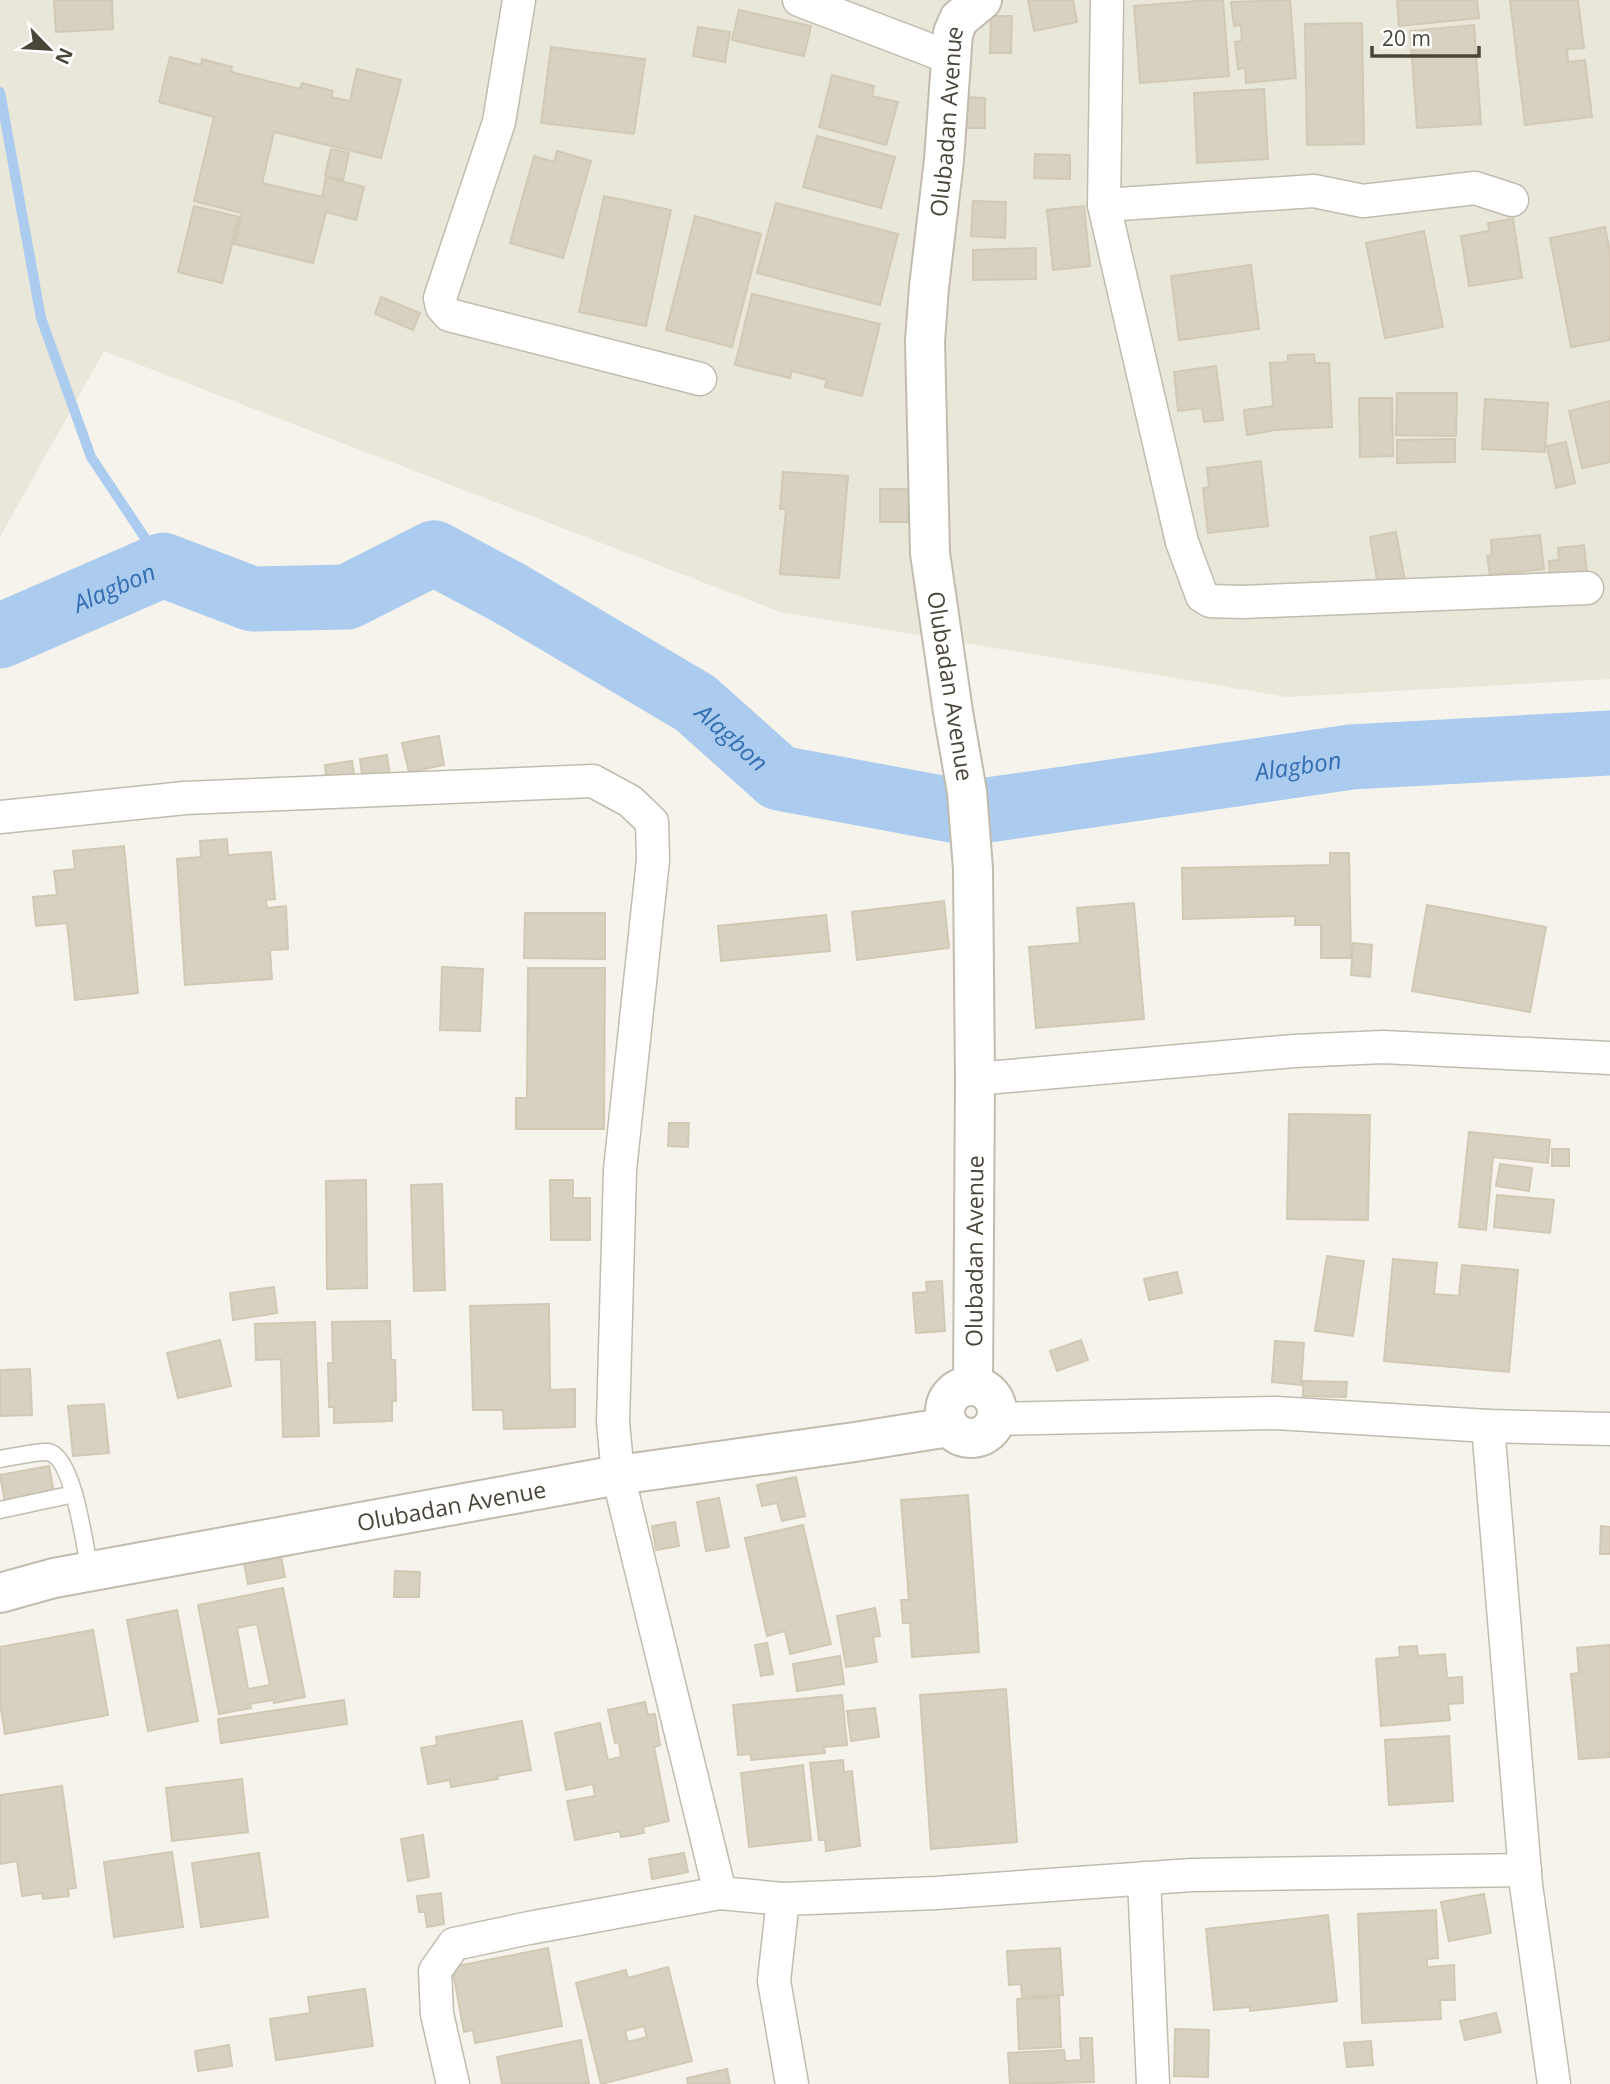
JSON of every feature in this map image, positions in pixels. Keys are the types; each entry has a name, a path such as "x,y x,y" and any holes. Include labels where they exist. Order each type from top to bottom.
{"street":[{"path":"519,0 499,122 440,298 442,307 449,315 700,379"},
{"path":"799,0 951,58"},
{"name":"Olubadan Avenue","path":"973,1386 973,869 967,792 930,553 925,341 944,160 953,33 959,19 982,0"},
{"path":"1107,0 1104,205 1182,542 1202,596 1210,601 1242,601 1587,588"},
{"path":"1104,205 1314,191 1363,201 1475,188 1512,200"},
{"path":"0,817 185,797 593,781 631,801 652,822 653,860 620,1170 613,1422 618,1475 720,1893"},
{"path":"975,1079 1294,1051 1383,1047 1610,1058"},
{"path":"973,1386 984,1389 993,1397 997,1408 996,1419 990,1430 981,1436 969,1438 958,1435 949,1427 945,1416 946,1404 952,1394 962,1388 973,1386"},
{"path":"996,1419 1276,1413 1488,1426 1610,1429"},
{"path":"1488,1426 1525,1870 1554,2084"},
{"name":"Olubadan Avenue","path":"0,1593 54,1578 618,1475 855,1443 949,1427"},
{"path":"453,2084 438,2014 435,1971 454,1944 529,1928 720,1893 783,1899 936,1893 1192,1875 1525,1870"},
{"path":"1144,1878 1153,2084"},
{"path":"783,1899 774,1981 792,2084"}],"lane":[{"path":"0,1459 49,1452 57,1456 70,1479 90,1572"},
{"path":"0,1510 74,1494"}],"shaded area":[{"path":"0,0 1610,0 1610,679 1287,697 780,612 104,351 0,537"}],"building":[{"path":"54,0 112,0 113,29 56,32"},
{"path":"1028,0 1073,0 1077,22 1034,31"},
{"path":"1223,0 1229,76 1140,83 1134,6"},
{"path":"1290,0 1296,78 1246,83 1245,68 1238,69 1235,42 1242,41 1241,25 1234,26 1231,2"},
{"path":"1397,0 1477,0 1479,18 1399,26"},
{"path":"1510,0 1578,0 1584,48 1567,49 1568,62 1585,60 1592,117 1525,125"},
{"path":"739,10 811,26 804,56 732,40"},
{"path":"991,16 1012,16 1011,53 990,53"},
{"path":"1362,23 1364,144 1307,145 1305,24"},
{"path":"1474,25 1481,124 1417,128 1410,31"},
{"path":"698,27 730,32 725,62 693,56"},
{"path":"551,47 645,59 634,134 541,123"},
{"path":"170,57 201,65 202,59 232,67 231,72 300,89 302,83 333,91 331,97 350,101 357,69 401,80 381,158 274,132 262,183 322,197 326,177 364,187 356,220 326,212 313,263 234,244 242,213 194,201 214,117 159,102"},
{"path":"832,75 874,86 872,96 898,102 886,145 819,127"},
{"path":"1264,89 1268,159 1197,163 1194,93"},
{"path":"964,97 985,98 985,128 963,128"},
{"path":"817,136 895,157 881,208 803,187"},
{"path":"331,149 349,153 343,180 325,175"},
{"path":"557,151 591,161 563,258 510,243 534,156 554,162"},
{"path":"1035,154 1070,155 1070,179 1034,178"},
{"path":"604,196 671,210 646,326 579,312"},
{"path":"973,201 1006,202 1005,238 971,236"},
{"path":"776,203 898,234 880,305 757,273"},
{"path":"194,206 239,217 222,283 178,272"},
{"path":"1084,206 1090,266 1053,270 1047,210"},
{"path":"695,216 761,234 732,347 666,330"},
{"path":"1513,219 1522,278 1469,286 1461,236 1489,231 1488,223"},
{"path":"1605,227 1610,252 1610,340 1571,347 1550,238"},
{"path":"1424,231 1443,327 1385,338 1366,243"},
{"path":"1036,248 1036,279 973,280 973,250"},
{"path":"1251,265 1259,329 1179,340 1171,276"},
{"path":"752,294 880,324 862,396 825,387 827,380 792,371 790,378 735,365"},
{"path":"381,297 420,313 413,330 375,314"},
{"path":"1314,354 1315,363 1329,363 1332,427 1274,430 1247,435 1244,410 1273,406 1270,363 1288,362 1288,355"},
{"path":"1216,366 1223,420 1204,422 1202,408 1178,411 1174,372"},
{"path":"1397,393 1457,393 1456,436 1396,435"},
{"path":"1359,398 1392,398 1393,456 1360,457"},
{"path":"1485,399 1548,403 1545,452 1482,449"},
{"path":"1610,401 1610,462 1582,468 1569,411"},
{"path":"1455,439 1455,462 1397,463 1397,440"},
{"path":"1566,442 1575,483 1556,488 1547,446"},
{"path":"1261,461 1268,526 1208,533 1203,488 1209,487 1207,468"},
{"path":"783,472 848,476 839,578 780,574 786,509 780,509"},
{"path":"880,489 909,489 908,522 880,522"},
{"path":"1396,532 1405,581 1378,586 1370,537"},
{"path":"1540,535 1544,569 1490,575 1487,556 1492,555 1491,540"},
{"path":"1584,545 1587,573 1550,578 1549,561 1559,560 1558,548"},
{"path":"439,736 444,765 409,772 402,743"},
{"path":"387,755 390,777 363,782 360,759"},
{"path":"352,761 355,782 327,786 325,765"},
{"path":"227,839 228,855 271,852 275,899 266,900 267,908 286,906 288,949 270,950 272,979 185,985 177,859 201,857 200,841"},
{"path":"124,846 138,993 75,1000 67,923 36,926 33,897 57,895 54,871 75,869 73,851"},
{"path":"1330,853 1349,853 1351,958 1321,958 1321,925 1295,925 1295,916 1183,919 1182,868 1330,865"},
{"path":"944,901 949,948 857,960 852,912"},
{"path":"1134,903 1144,1019 1036,1028 1029,947 1080,943 1077,908"},
{"path":"1427,905 1546,927 1530,1012 1412,991"},
{"path":"525,913 605,913 605,959 524,958"},
{"path":"826,915 830,951 721,961 718,926"},
{"path":"1353,943 1372,945 1370,977 1351,975"},
{"path":"442,967 483,969 480,1031 440,1030"},
{"path":"528,968 605,968 604,1129 516,1129 516,1098 527,1098"},
{"path":"1289,1114 1370,1115 1368,1220 1287,1219"},
{"path":"669,1123 689,1123 688,1147 668,1146"},
{"path":"1469,1132 1550,1140 1548,1163 1493,1157 1486,1230 1459,1227"},
{"path":"1552,1149 1569,1149 1569,1166 1552,1166"},
{"path":"1500,1164 1532,1168 1529,1191 1496,1186"},
{"path":"366,1180 367,1288 327,1289 326,1181"},
{"path":"550,1180 573,1180 573,1198 590,1198 590,1240 551,1240"},
{"path":"442,1184 445,1290 414,1291 411,1185"},
{"path":"1497,1195 1554,1200 1550,1233 1494,1227"},
{"path":"1327,1256 1364,1261 1353,1336 1315,1331"},
{"path":"1393,1259 1437,1263 1434,1294 1459,1296 1462,1265 1518,1270 1509,1372 1384,1361"},
{"path":"1177,1272 1182,1293 1149,1300 1144,1279"},
{"path":"942,1281 945,1331 916,1333 913,1293 927,1292 926,1282"},
{"path":"274,1287 277,1313 233,1320 230,1293"},
{"path":"549,1304 550,1390 575,1389 575,1427 504,1429 503,1410 473,1410 470,1306"},
{"path":"390,1321 396,1401 392,1401 392,1421 334,1423 334,1407 329,1407 328,1363 333,1363 332,1322"},
{"path":"315,1322 319,1436 283,1437 281,1359 256,1360 255,1324"},
{"path":"220,1340 231,1386 178,1398 167,1353"},
{"path":"1081,1340 1088,1360 1057,1371 1050,1351"},
{"path":"1275,1341 1304,1343 1301,1385 1272,1382"},
{"path":"30,1369 32,1415 0,1416 0,1370"},
{"path":"1303,1381 1347,1382 1346,1397 1303,1396"},
{"path":"104,1404 109,1453 73,1456 68,1406"},
{"path":"49,1466 54,1493 5,1502 0,1475"},
{"path":"796,1477 805,1516 782,1521 777,1503 762,1506 757,1485"},
{"path":"968,1495 979,1652 912,1657 910,1623 903,1623 901,1600 909,1600 901,1500"},
{"path":"719,1498 729,1547 706,1551 697,1502"},
{"path":"675,1522 679,1546 656,1550 652,1526"},
{"path":"803,1525 831,1644 790,1654 785,1631 767,1636 745,1538"},
{"path":"1601,1526 1610,1527 1610,1554 1600,1554"},
{"path":"281,1556 285,1577 248,1584 244,1563"},
{"path":"395,1571 420,1572 419,1597 394,1597"},
{"path":"283,1588 305,1697 250,1704 251,1708 219,1714 198,1605","holes":["257,1624 270,1685 248,1689 237,1628"]},
{"path":"875,1608 880,1636 873,1637 877,1662 846,1667 837,1616"},
{"path":"177,1610 198,1721 148,1731 127,1620"},
{"path":"93,1630 108,1715 5,1734 0,1703 0,1647"},
{"path":"767,1643 773,1674 761,1676 755,1645"},
{"path":"1610,1645 1610,1757 1579,1759 1571,1674 1579,1673 1577,1648"},
{"path":"1417,1646 1418,1656 1445,1654 1447,1678 1462,1677 1463,1703 1448,1704 1450,1720 1381,1726 1376,1659 1400,1657 1399,1647"},
{"path":"840,1656 844,1684 797,1691 793,1664"},
{"path":"1006,1689 1017,1842 931,1849 920,1695"},
{"path":"842,1695 847,1745 824,1747 825,1753 751,1760 751,1754 738,1755 733,1705"},
{"path":"344,1700 347,1724 221,1743 218,1719"},
{"path":"645,1702 648,1715 655,1714 660,1745 654,1747 669,1821 643,1827 644,1833 621,1837 620,1831 575,1840 567,1801 595,1796 593,1784 566,1790 555,1733 600,1723 608,1760 621,1757 608,1710"},
{"path":"875,1708 879,1737 851,1741 847,1711"},
{"path":"522,1721 531,1770 451,1787 450,1780 428,1784 421,1748 437,1745 436,1737"},
{"path":"1449,1736 1453,1801 1389,1805 1385,1740"},
{"path":"843,1760 844,1772 852,1771 860,1846 826,1851 825,1840 819,1840 810,1763"},
{"path":"803,1765 811,1840 749,1847 741,1773"},
{"path":"242,1779 248,1832 172,1841 166,1788"},
{"path":"62,1786 76,1888 68,1889 69,1896 43,1899 42,1893 22,1896 17,1861 0,1864 0,1795"},
{"path":"423,1835 429,1877 408,1881 401,1839"},
{"path":"172,1852 183,1927 114,1937 104,1862"},
{"path":"259,1853 268,1917 201,1927 192,1863"},
{"path":"684,1853 688,1872 652,1879 649,1859"},
{"path":"441,1893 444,1924 427,1927 425,1912 419,1912 417,1896"},
{"path":"1484,1894 1491,1933 1449,1941 1441,1902"},
{"path":"1436,1910 1438,1958 1427,1959 1427,1967 1454,1965 1455,2000 1440,2000 1441,2019 1362,2023 1358,1914"},
{"path":"1328,1915 1337,2001 1250,2011 1250,2007 1214,2010 1206,1929"},
{"path":"548,1948 562,2026 475,2043 473,2030 464,2032 452,1967"},
{"path":"1060,1948 1063,1995 1022,1997 1021,1984 1009,1985 1007,1951"},
{"path":"668,1967 692,2061 601,2084 576,1983 626,1970 628,1978","holes":["644,2026 647,2037 628,2042 625,2031"]},
{"path":"365,1989 373,2046 276,2060 270,2019 310,2013 308,1997"},
{"path":"1059,1997 1061,2047 1019,2049 1017,1999"},
{"path":"1496,2013 1501,2032 1465,2040 1460,2021"},
{"path":"1175,2029 1209,2030 1208,2077 1174,2076"},
{"path":"1080,2038 1092,2038 1094,2082 1010,2084 1008,2053 1064,2050 1065,2061 1081,2060"},
{"path":"581,2040 589,2084 502,2084 497,2057"},
{"path":"1371,2041 1373,2065 1347,2067 1344,2043"},
{"path":"229,2045 232,2066 198,2071 195,2051"},
{"path":"727,2069 730,2084 688,2084 687,2078"}],"waterway":[{"path":"0,92 41,318 91,457 163,565"},
{"name":"Alagbon","path":"0,636 163,565 252,599 347,597 434,553 509,593 695,703 779,778 968,813 1351,757 1610,743"}]}
